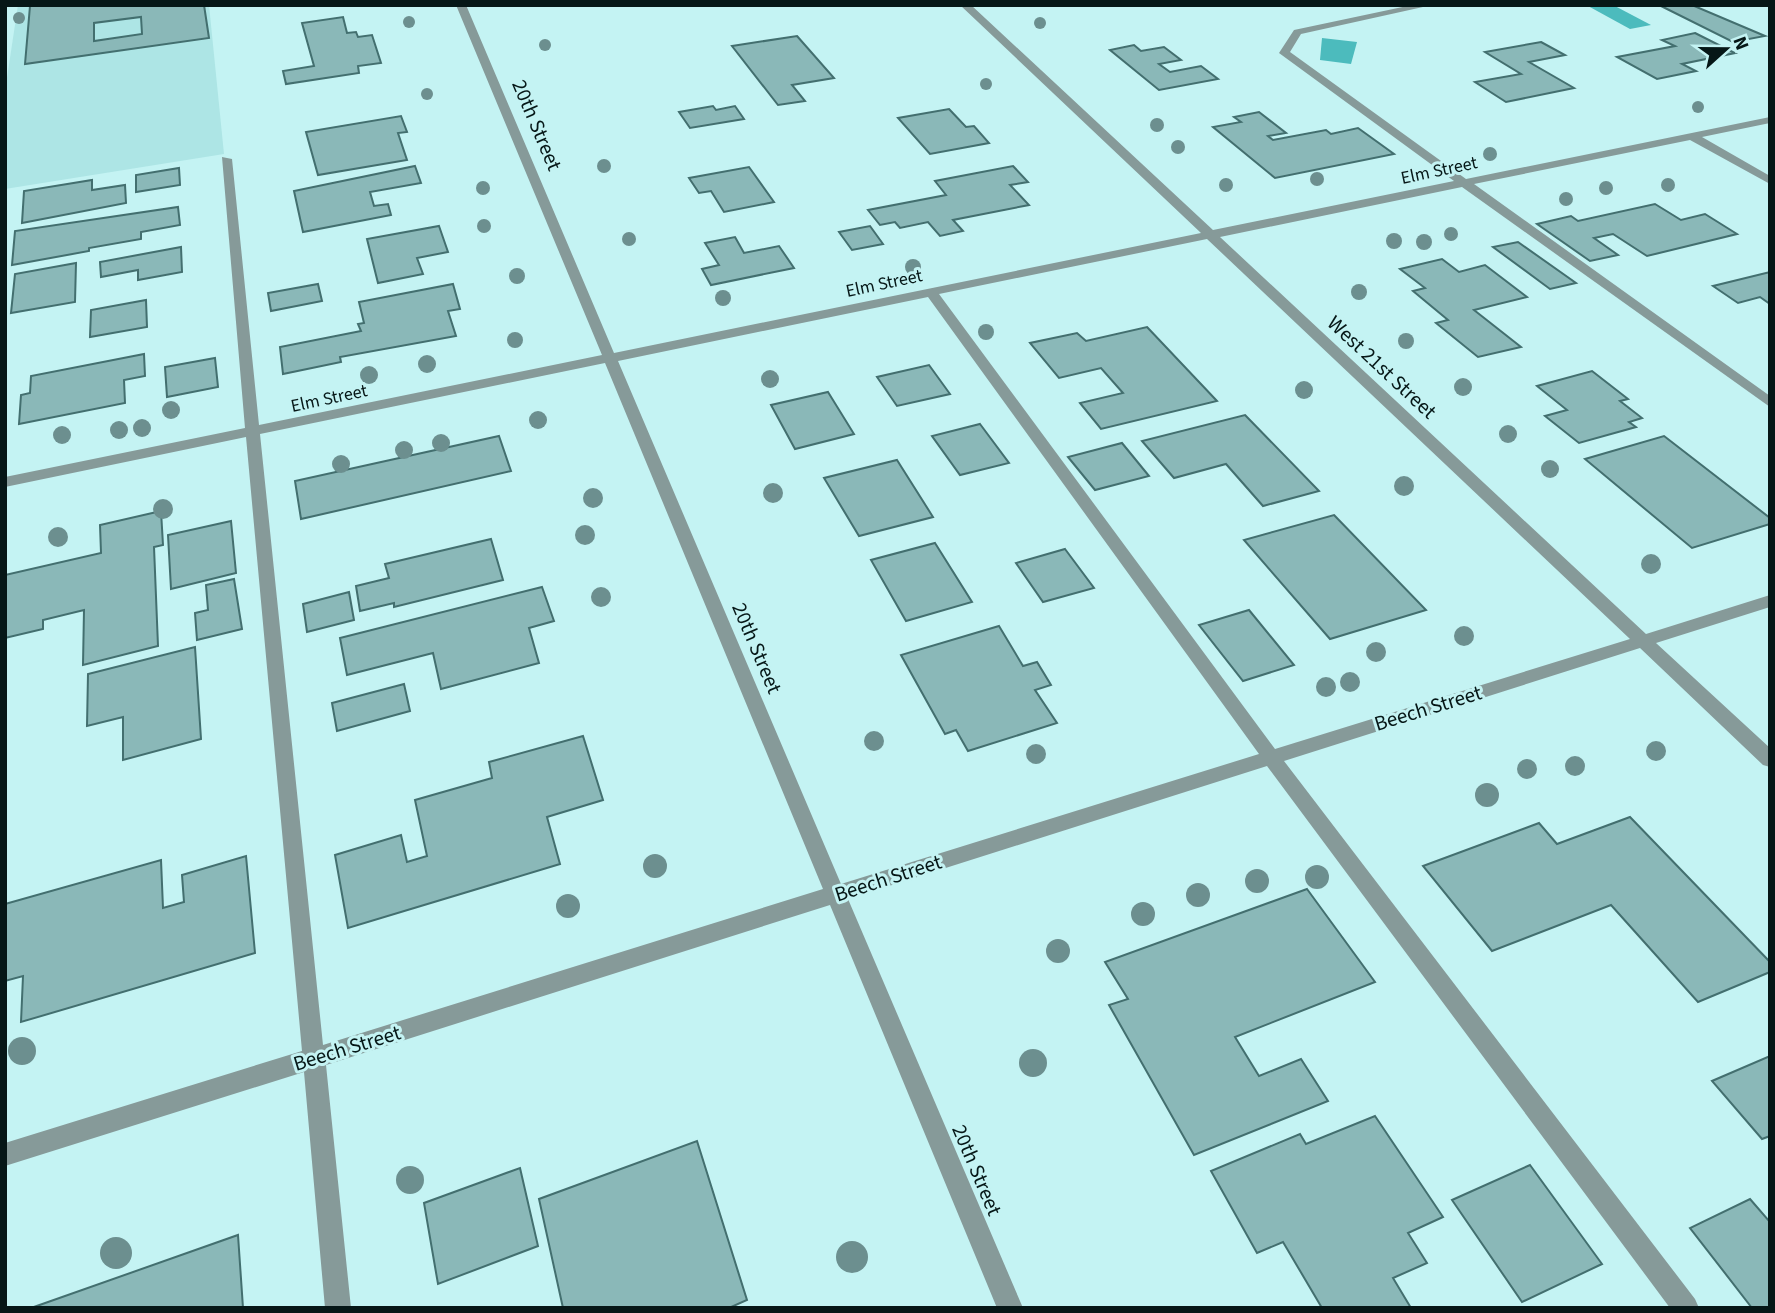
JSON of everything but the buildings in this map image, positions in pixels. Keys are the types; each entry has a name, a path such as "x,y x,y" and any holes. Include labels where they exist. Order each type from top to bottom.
{"street":[{"name":"20th Street","path":"461,5 1010,1308"},
{"name":"West 21st Street","path":"965,5 1770,760"},
{"path":"1427,5 1297,32 1284,52 1770,403"},
{"name":"Elm Street","path":"5,482 1770,120"},
{"path":"1692,136 1770,181"},
{"path":"226,159 338,1308"},
{"path":"931,292 1271,757 1686,1308"},
{"name":"Beech Street","path":"5,1155 1770,601"}],"shaded area":[{"path":"18,5 209,5 224,154 5,189 5,91"}],"water":[{"path":"1613,5 1651,25 1630,29 1588,6"},
{"path":"1322,38 1357,42 1351,64 1320,60"}]}
